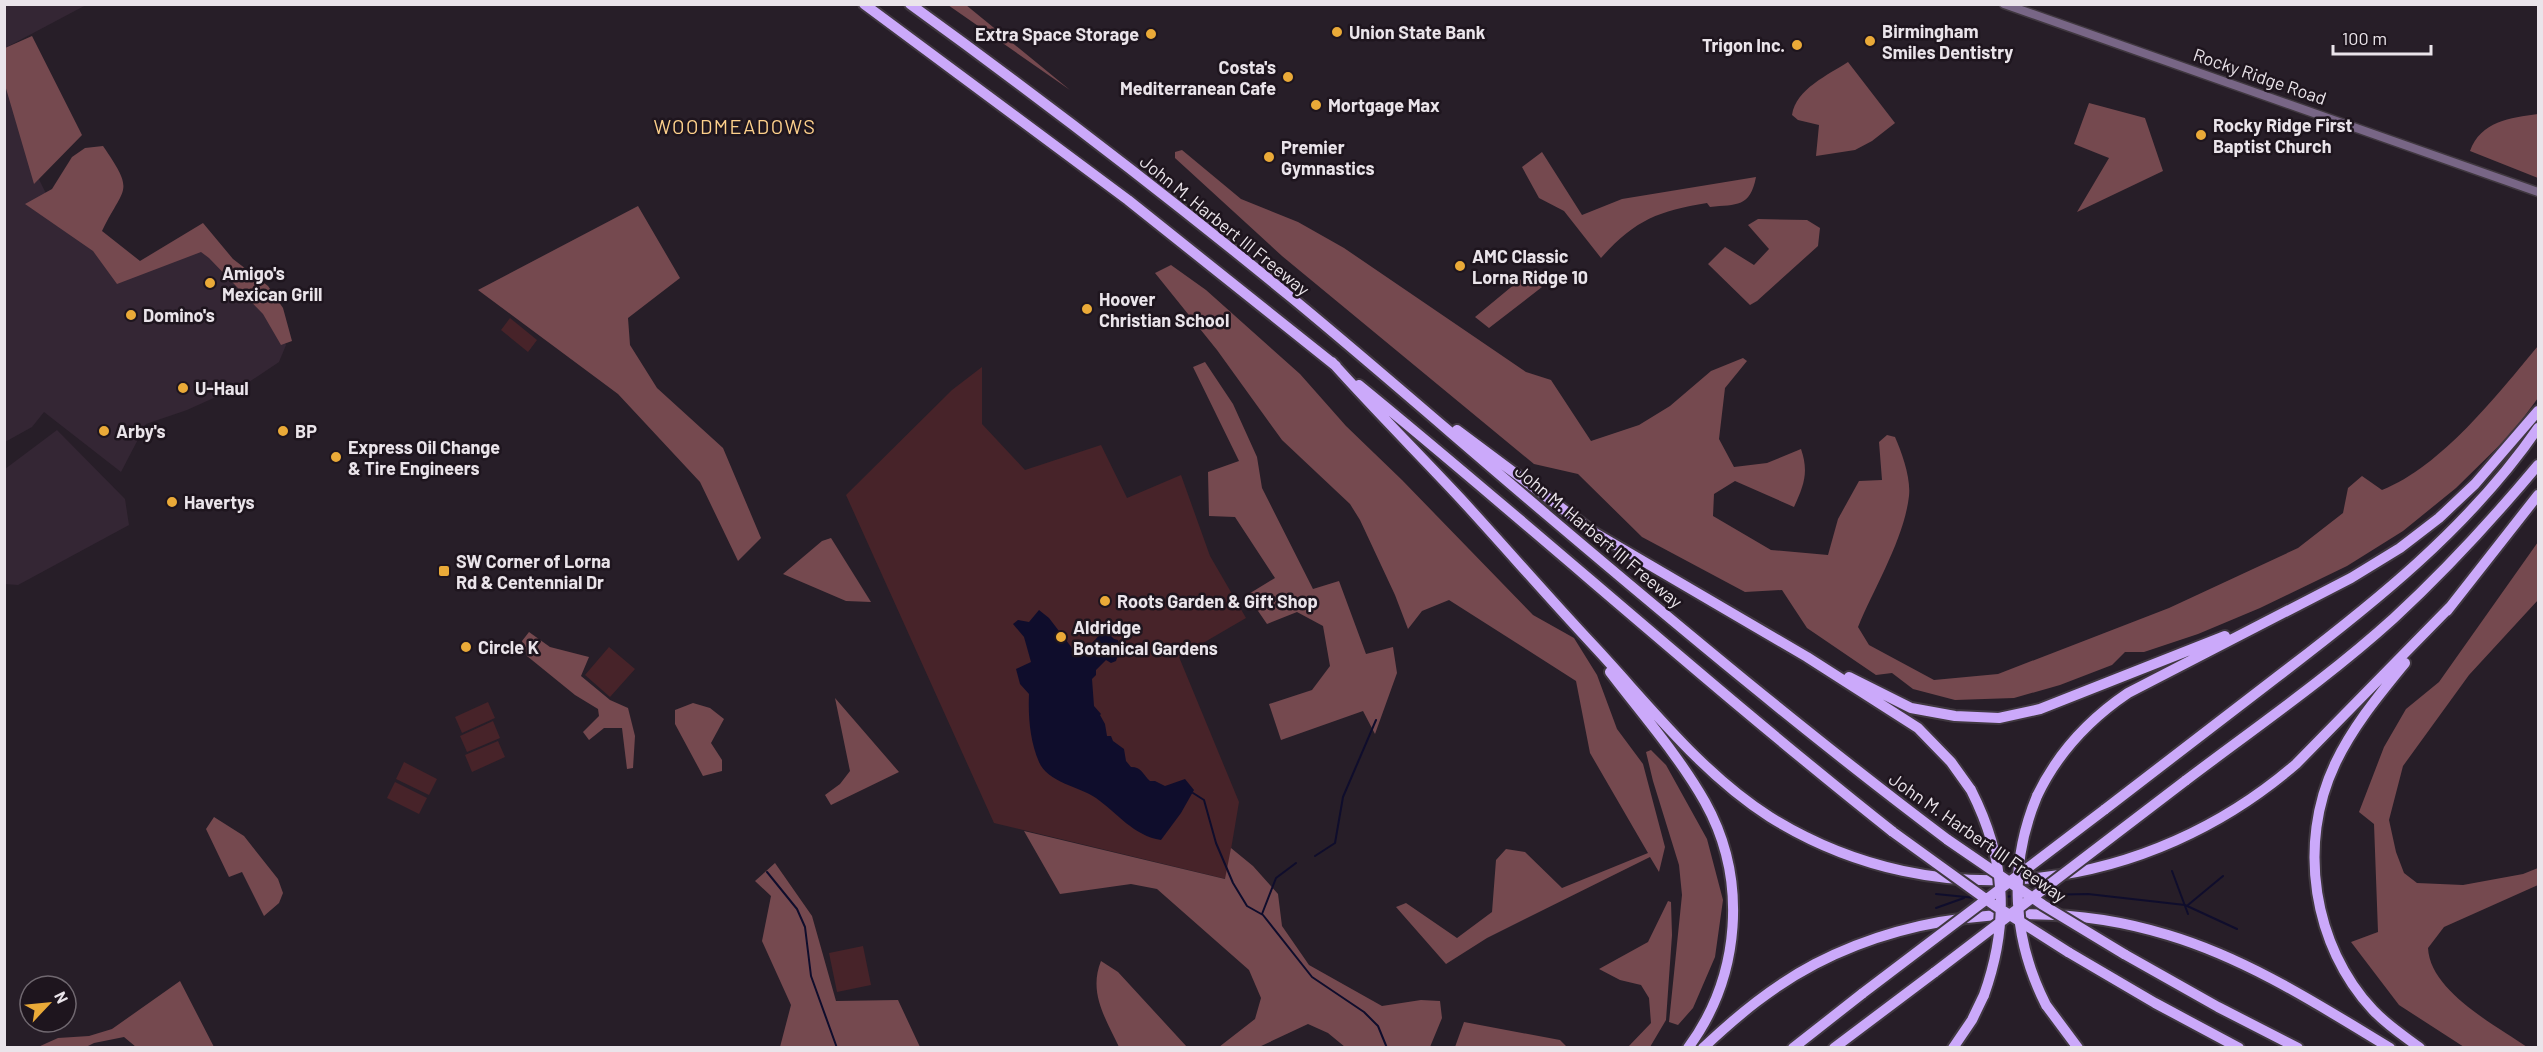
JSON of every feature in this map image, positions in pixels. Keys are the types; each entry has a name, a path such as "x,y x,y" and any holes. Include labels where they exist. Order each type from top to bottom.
{"highway":[{"name":"John M. Harbert III Freeway","path":"864,4 1119,193 1332,362 1449,458 1807,764 1893,832 1994,905 2068,952 2155,1003 2239,1047"},
{"name":"John M. Harbert III Freeway","path":"910,4 1195,220 1382,374 1567,532 1872,783 1948,840 2043,905 2218,1007 2298,1047"},
{"path":"1332,362 1705,766 1735,792 1804,836 1863,860 1921,875 1978,882 2043,879 2113,864 2169,844 2226,815 2277,781 2450,607"},
{"path":"1382,374 1595,533 1807,657 1918,728 1951,762 1971,790 1994,847 2002,901 1998,951 1984,995 1972,1020 1953,1047"},
{"path":"2078,1047 2046,1005 2026,958 2018,917 2017,897 2022,842 2037,796 2063,751 2104,709 2150,681 2375,564 2424,531 2475,484 2538,411"},
{"path":"1793,1047 2326,640 2404,576 2448,534 2488,490 2538,428"},
{"path":"1834,1047 2331,670 2392,620 2472,543 2538,465"},
{"path":"2420,1047 2372,1009 2338,959 2320,909 2314,862 2318,815 2326,787 2347,741 2365,713 2538,495"},
{"path":"1807,657 1911,708 1954,716 1999,718 2040,709 2278,616"},
{"path":"1576,627 1696,788 1712,816 1726,853 1733,894 1734,917 1730,957 1713,1006 1688,1047"},
{"path":"1703,1047 1733,1020 1776,987 1815,964 1857,945 1887,934 1932,924 1983,917 2038,915 2119,923 2168,935 2219,954 2303,996 2390,1047"}],"main road":[{"name":"Rocky Ridge Road","path":"2004,4 2538,192"}],"shaded area":[{"path":"5,5 86,5 5,48"},
{"path":"948,5 966,5 1070,90"},
{"path":"32,36 82,135 34,184 5,85 5,48"},
{"path":"1848,62 1895,123 1872,141 1855,150 1816,156 1819,125 1798,120 1792,115 1795,106 1806,90"},
{"path":"4,75 34,169 55,212 126,278 206,247 262,305 286,345 279,362 249,382 187,410 146,424 121,472 44,412 32,427 5,442"},
{"path":"2089,103 2145,118 2163,171 2077,212 2109,158 2074,144"},
{"path":"2538,114 2538,178 2470,151 2481,133 2489,127 2517,117"},
{"path":"103,146 120,173 123,189 102,231 140,261 203,223 233,259 268,286 283,308 292,341 281,345 263,314 201,252 117,284 93,251 25,204 52,189 72,157 85,148"},
{"path":"1182,150 1241,199 1298,222 1344,248 1526,372 1551,380 1591,441 1639,425 1670,406 1711,371 1743,358 1747,361 1725,388 1719,439 1734,467 1767,463 1801,449 1805,465 1804,478 1794,507 1735,481 1714,494 1713,516 1771,550 1828,555 1838,519 1859,481 1882,480 1879,442 1887,435 1895,437 1909,481 1906,512 1895,546 1858,627 1869,645 1934,680 1998,674 2169,608 2298,548 2343,513 2348,488 2362,476 2382,490 2426,465 2487,407 2538,346 2538,398 2512,433 2456,488 2403,531 2347,566 2260,608 2198,634 2144,652 2125,652 2112,665 2060,685 2014,698 1955,700 1913,689 1892,673 1876,675 1807,628 1782,590 1745,592 1642,537 1578,474 1534,464 1282,256 1175,158 1175,152"},
{"path":"1542,152 1582,215 1622,199 1756,177 1750,194 1741,202 1710,207 1707,203 1648,219 1625,234 1601,258 1564,211 1539,198 1522,167"},
{"path":"638,206 680,278 628,318 630,345 657,388 723,448 761,538 738,561 700,482 618,394 478,290"},
{"path":"1758,219 1807,220 1820,228 1818,246 1750,305 1708,264 1725,247 1754,265 1769,249 1748,225"},
{"path":"1171,265 1206,290 1300,374 1346,426 1402,480 1533,615 1574,638 1597,675 1617,729 1643,764 1665,847 1659,872 1650,857 1487,938 1446,964 1396,907 1406,903 1457,938 1492,912 1496,860 1506,849 1525,852 1562,888 1648,853 1590,753 1576,681 1449,600 1422,611 1408,629 1395,595 1360,520 1350,504 1282,440 1217,350 1155,273"},
{"path":"1527,274 1542,287 1489,328 1475,317"},
{"path":"510,318 537,340 528,352 501,330"},
{"path":"1205,362 1233,404 1257,457 1262,488 1313,589 1339,581 1366,654 1393,647 1397,673 1375,734 1363,711 1281,740 1269,704 1312,690 1330,666 1323,626 1297,612 1267,624 1247,595 1275,578 1235,517 1209,516 1208,472 1239,461 1193,367"},
{"name":"Aldridge Botanical Gardens","path":"982,367 982,424 1025,470 1101,445 1127,498 1181,475 1210,556 1246,618 1179,657 1239,802 1226,879 994,823 846,495 952,390"},
{"path":"57,430 125,499 129,525 18,585 5,584 5,469"},
{"path":"831,538 871,602 846,601 783,574 822,541"},
{"path":"2538,542 2538,600 2469,675 2403,766 2389,820 2396,852 2404,873 2417,883 2463,885 2523,874 2538,868 2538,885 2444,927 2428,948 2432,964 2440,979 2452,992 2482,1017 2527,1047 2464,1047 2399,1005 2351,942 2378,932 2374,824 2359,812 2384,747 2406,709 2439,682"},
{"path":"1039,610 1049,618 1072,648 1085,648 1100,634 1109,634 1118,640 1120,647 1116,651 1118,655 1116,661 1111,663 1106,660 1096,670 1096,675 1092,679 1094,706 1101,714 1107,736 1111,736 1113,741 1124,749 1126,761 1131,767 1140,770 1150,781 1165,786 1185,779 1194,790 1181,813 1161,840 1142,834 1096,798 1049,775 1039,762 1030,729 1029,694 1020,684 1016,669 1031,662 1024,637 1013,624 1018,620 1029,622"},
{"path":"529,632 550,647 589,657 581,676 610,700 628,708 635,736 633,768 627,769 622,728 604,728 589,740 583,732 599,716 598,709 575,695 527,656 522,641"},
{"path":"609,647 635,669 610,697 585,675"},
{"path":"835,698 899,772 831,805 825,795 840,784 850,771"},
{"path":"488,702 495,718 462,733 455,717"},
{"path":"693,703 710,708 724,719 711,743 722,760 722,771 703,776 675,724 675,710"},
{"path":"493,721 500,738 467,752 460,736"},
{"path":"498,741 505,757 472,772 465,755"},
{"path":"1651,750 1666,765 1707,839 1723,900 1715,957 1693,1008 1678,1025 1669,1022 1682,895 1679,865 1646,752"},
{"path":"404,762 437,779 429,795 396,779"},
{"path":"395,782 427,798 419,814 387,798"},
{"path":"214,817 244,836 278,879 283,893 279,903 264,916 242,872 229,877 206,829"},
{"path":"1024,831 1225,879 1231,848 1253,866 1278,894 1282,926 1309,965 1382,1006 1421,1000 1440,1001 1442,1018 1430,1047 1345,1047 1328,1033 1308,1024 1259,1047 1219,1047 1255,1019 1261,998 1249,970 1157,889 1131,884 1060,894"},
{"path":"775,863 812,916 836,1001 898,1000 920,1047 780,1047 791,1005 762,941 771,896 755,881"},
{"path":"1668,901 1671,902 1672,935 1666,1020 1650,1047 1628,1047 1651,1023 1649,998 1641,985 1620,980 1599,969 1648,942"},
{"path":"863,946 871,985 837,992 829,953"},
{"path":"1101,961 1118,972 1187,1047 1119,1047 1100,1006 1096,984"},
{"path":"180,981 214,1047 136,1047 124,1037 94,1043 86,1047 38,1047 58,1038 89,1036 112,1029"},
{"path":"1464,1022 1560,1040 1567,1047 1455,1047"}],"waterway":[{"path":"1315,856 1335,843 1343,797 1376,720"},
{"path":"1193,793 1204,800 1216,843 1233,883 1247,906 1263,915 1312,977 1364,1012 1378,1026 1387,1048"},
{"path":"1262,914 1276,878 1296,863"},
{"path":"2172,871 2188,914"},
{"path":"767,872 797,909 805,927 811,976 837,1048"},
{"path":"2188,905 2223,876"},
{"path":"1936,894 1976,898"},
{"path":"2042,895 2088,894 2185,905 2237,929"},
{"path":"2003,897 2015,896"},
{"path":"1936,908 1964,898"}],"place":[{"name":"Union State Bank","path":"1337,32"},
{"name":"Extra Space Storage","path":"1151,34"},
{"name":"Birmingham Smiles Dentistry","path":"1870,41"},
{"name":"Trigon Inc.","path":"1797,45"},
{"name":"Costa's Mediterranean Cafe","path":"1288,77"},
{"name":"Mortgage Max","path":"1316,105"},
{"name":"Rocky Ridge First Baptist Church","path":"2201,135"},
{"name":"Premier Gymnastics","path":"1269,157"},
{"name":"AMC Classic Lorna Ridge 10","path":"1460,266"},
{"name":"Amigo's Mexican Grill","path":"210,283"},
{"name":"Hoover Christian School","path":"1087,309"},
{"name":"Domino's","path":"131,315"},
{"name":"U-Haul","path":"183,388"},
{"name":"Arby's","path":"104,431"},
{"name":"BP","path":"283,431"},
{"name":"Express Oil Change & Tire Engineers","path":"336,457"},
{"name":"Havertys","path":"172,502"},
{"name":"SW Corner of Lorna Rd & Centennial Dr","path":"444,571"},
{"name":"Roots Garden & Gift Shop","path":"1105,601"},
{"name":"Aldridge Botanical Gardens","path":"1061,637"},
{"name":"Circle K","path":"466,647"}],"district":[{"name":"WOODMEADOWS","path":"735,126"}]}
